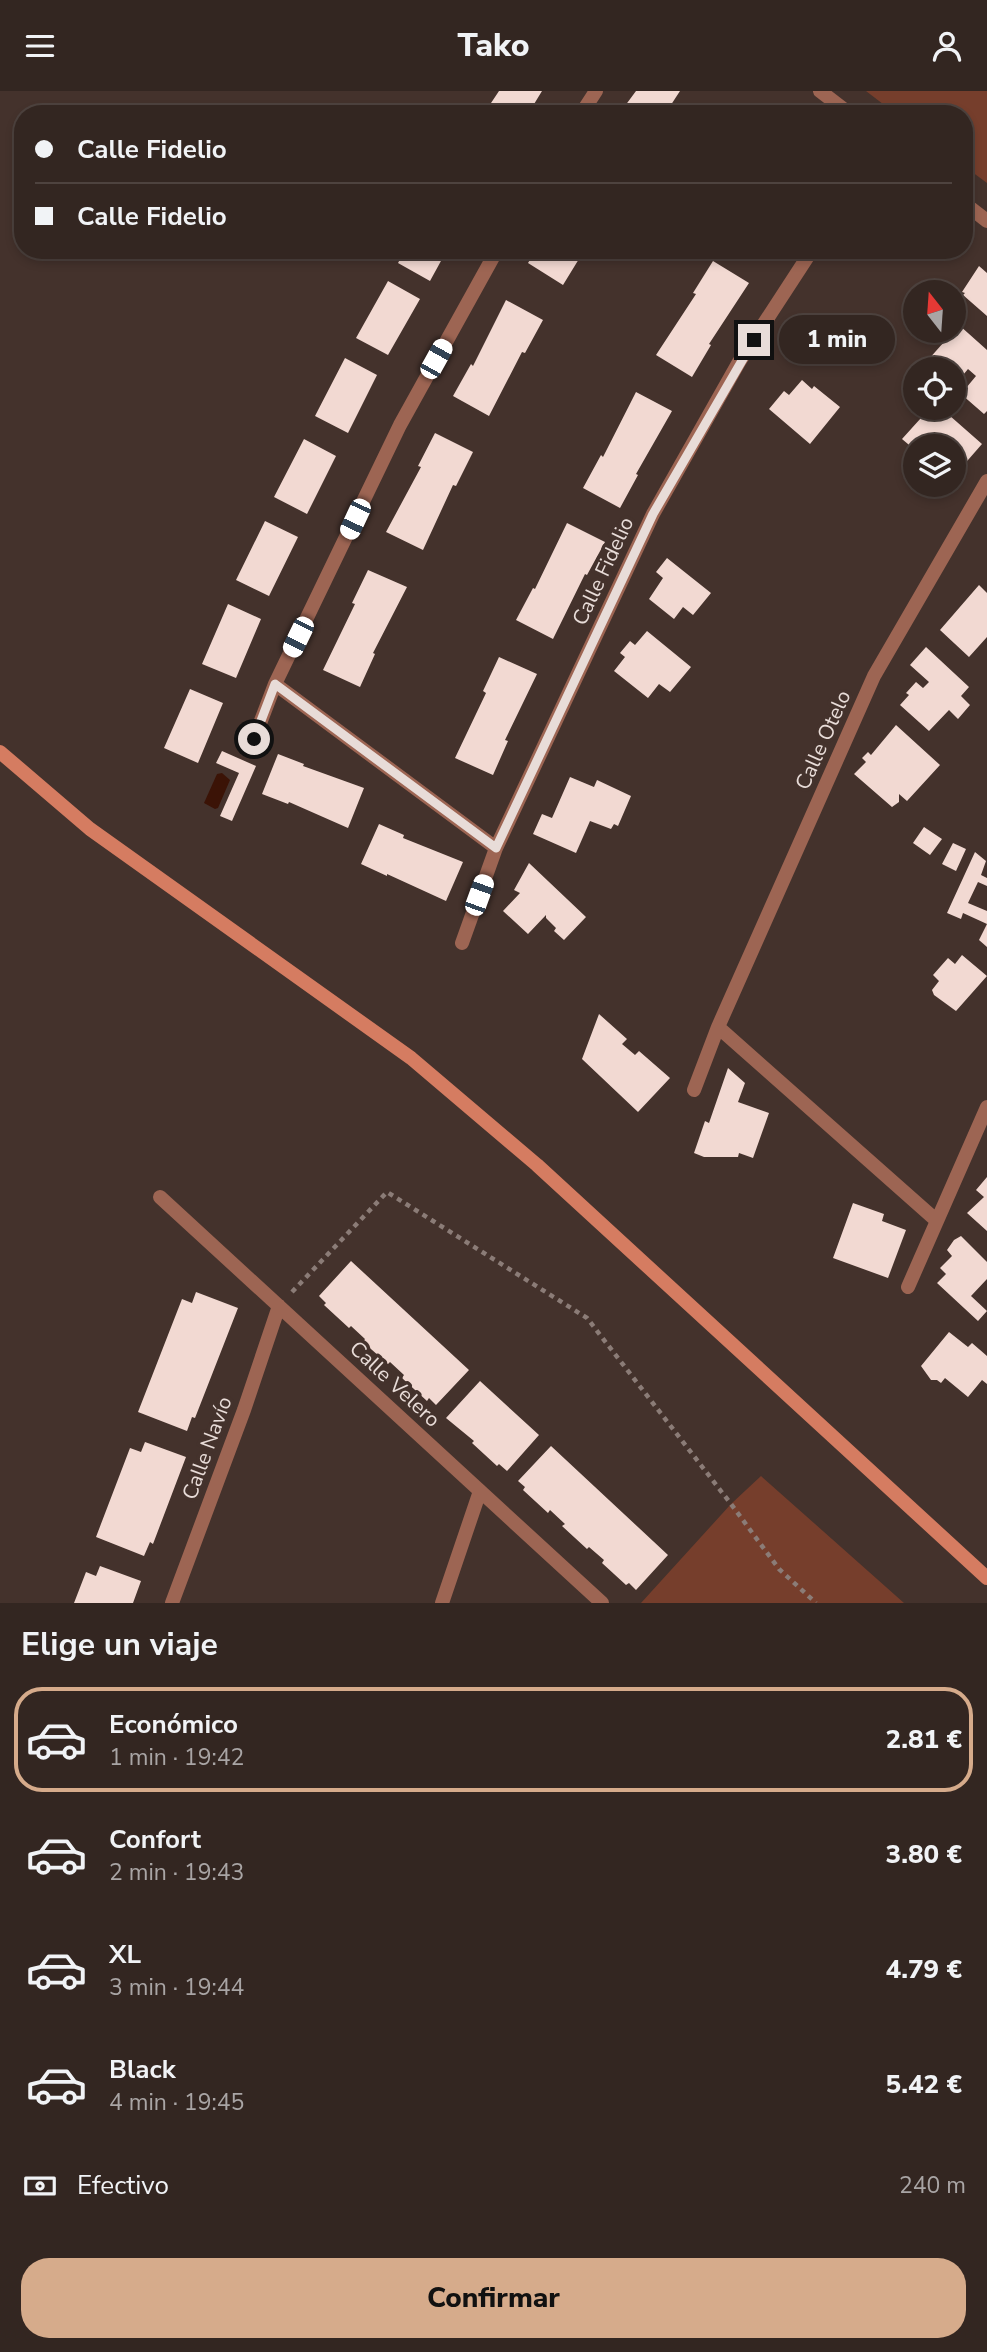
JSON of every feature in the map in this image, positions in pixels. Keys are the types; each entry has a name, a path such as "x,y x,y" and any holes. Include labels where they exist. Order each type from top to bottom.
{"street":[{"path":"820,91 838,105"},
{"path":"973,210 987,221"},
{"path":"254,739 275,684 400,425 492,259"},
{"name":"Calle Fidelio","path":"462,943 496,848 653,514 739,362 806,259"},
{"name":"Calle Otelo","path":"694,1090 718,1027 874,676 987,481"},
{"path":"275,684 496,848"},
{"path":"0,752 90,829 411,1058 537,1165 987,1578"},
{"path":"718,1027 937,1221"},
{"path":"908,1287 987,1107"},
{"name":"Calle Velero","path":"160,1197 601,1603"},
{"name":"Calle Navío","path":"172,1603 279,1306"},
{"path":"442,1603 480,1491"}],"path":[{"path":"279,1306 387,1192 587,1318 732,1504 779,1569 816,1603"}],"shaded area":[{"path":"866,91 987,91 987,183 973,173 973,105 884,105"},
{"path":"222,773 230,780 218,808 215,809 204,803 217,774"},
{"path":"761,1476 904,1603 641,1603 731,1504"}],"building":[{"path":"499,91 542,91 533,105 490,105"},
{"path":"636,91 680,91 671,105 626,105"},
{"path":"400,259 442,259 430,281 398,263"},
{"path":"530,259 579,259 563,285 528,263"},
{"path":"713,261 749,283 709,344 711,345 692,377 656,355 696,294 693,293"},
{"path":"979,266 987,273 987,316 966,298 966,286"},
{"path":"388,281 420,299 388,355 356,338"},
{"path":"506,300 543,320 525,353 522,352 489,416 453,396 471,364 473,366"},
{"path":"966,331 987,350 987,411 984,414 966,398 966,388 976,376 968,369 966,371 966,357 931,357 943,343 966,343"},
{"path":"345,358 377,375 348,433 315,416"},
{"path":"802,380 840,407 810,444 769,409 784,391 789,395"},
{"path":"636,392 672,411 620,508 583,488 601,455 603,457"},
{"path":"919,420 955,420 982,444 966,462 966,434 907,434"},
{"path":"435,433 473,452 456,486 453,485 423,550 386,532 421,467 418,466"},
{"path":"304,439 336,456 307,514 274,497"},
{"path":"265,521 298,537 269,596 236,580"},
{"path":"567,523 605,542 587,575 585,574 553,639 516,620 533,588 535,589"},
{"path":"667,558 711,593 693,615 683,607 674,619 649,599 663,578 656,572"},
{"path":"368,570 407,587 373,653 375,654 360,687 323,670"},
{"path":"979,585 987,593 987,637 969,657 940,630"},
{"path":"228,604 261,619 236,678 202,664"},
{"path":"647,631 691,667 670,692 659,684 648,698 614,671 625,657 620,653 630,641 635,645"},
{"path":"926,647 969,687 961,696 970,705 958,719 949,710 929,731 900,705 916,682 923,688 929,682 910,665"},
{"path":"499,657 537,674 505,740 508,741 493,775 455,758 486,693 483,691"},
{"path":"190,689 223,703 198,763 164,748"},
{"path":"896,725 940,765 907,801 899,794 899,802 892,807 854,774 866,762 862,758 868,752 871,755"},
{"path":"222,751 256,766 232,821 220,816 239,773 216,763"},
{"path":"278,754 364,788 348,828 289,802 288,804 262,794"},
{"path":"570,777 594,787 597,780 631,796 618,826 614,824 611,829 590,821 576,853 533,834 542,814 552,818"},
{"path":"379,824 404,835 403,838 463,862 446,901 361,864"},
{"path":"924,827 942,839 930,855 913,843"},
{"path":"953,843 966,849 956,871 942,864"},
{"path":"975,852 986,861 981,875 987,878 987,886 978,882 968,903 987,911 987,924 963,913 961,919 947,913"},
{"path":"529,863 586,917 564,940 554,931 556,928 546,915 528,934 503,911 520,893 514,890"},
{"path":"987,924 987,947 979,940"},
{"path":"962,955 987,976 956,1011 934,995 932,990 939,981 933,975 948,958 955,964"},
{"path":"599,1014 627,1039 622,1044 635,1055 639,1051 670,1078 638,1112 582,1059"},
{"path":"728,1068 745,1083 738,1102 769,1113 753,1158 739,1153 738,1157 704,1157 694,1153 705,1121 709,1123"},
{"path":"987,1177 987,1231 967,1213 984,1197 976,1190"},
{"path":"853,1203 884,1214 882,1221 906,1230 888,1278 833,1258"},
{"path":"961,1236 987,1262 987,1279 971,1296 987,1311 978,1321 937,1283 946,1274 940,1268 952,1256 947,1250 954,1240"},
{"path":"351,1261 469,1370 436,1405 429,1398 427,1401 402,1378 404,1375 390,1362 388,1364 363,1342 365,1339 351,1326 349,1328 324,1305 326,1303 319,1296"},
{"path":"196,1292 238,1308 195,1418 192,1417 187,1431 138,1412 182,1299 192,1303"},
{"path":"949,1332 968,1347 972,1343 987,1356 987,1384 982,1380 968,1397 945,1378 941,1383 931,1380 921,1366"},
{"path":"480,1381 539,1435 507,1471 499,1464 497,1466 472,1443 474,1441 446,1418"},
{"path":"145,1442 186,1457 153,1544 150,1542 144,1556 96,1537 130,1448 141,1452"},
{"path":"551,1446 668,1555 636,1590 629,1583 626,1585 602,1563 604,1560 589,1547 587,1549 562,1526 565,1524 550,1510 548,1513 523,1490 525,1487 518,1481"},
{"path":"100,1566 141,1581 133,1603 74,1603 86,1572 96,1576"}],"route":[{"path":"254,739 275,684 496,848 653,514 754,340"}]}
